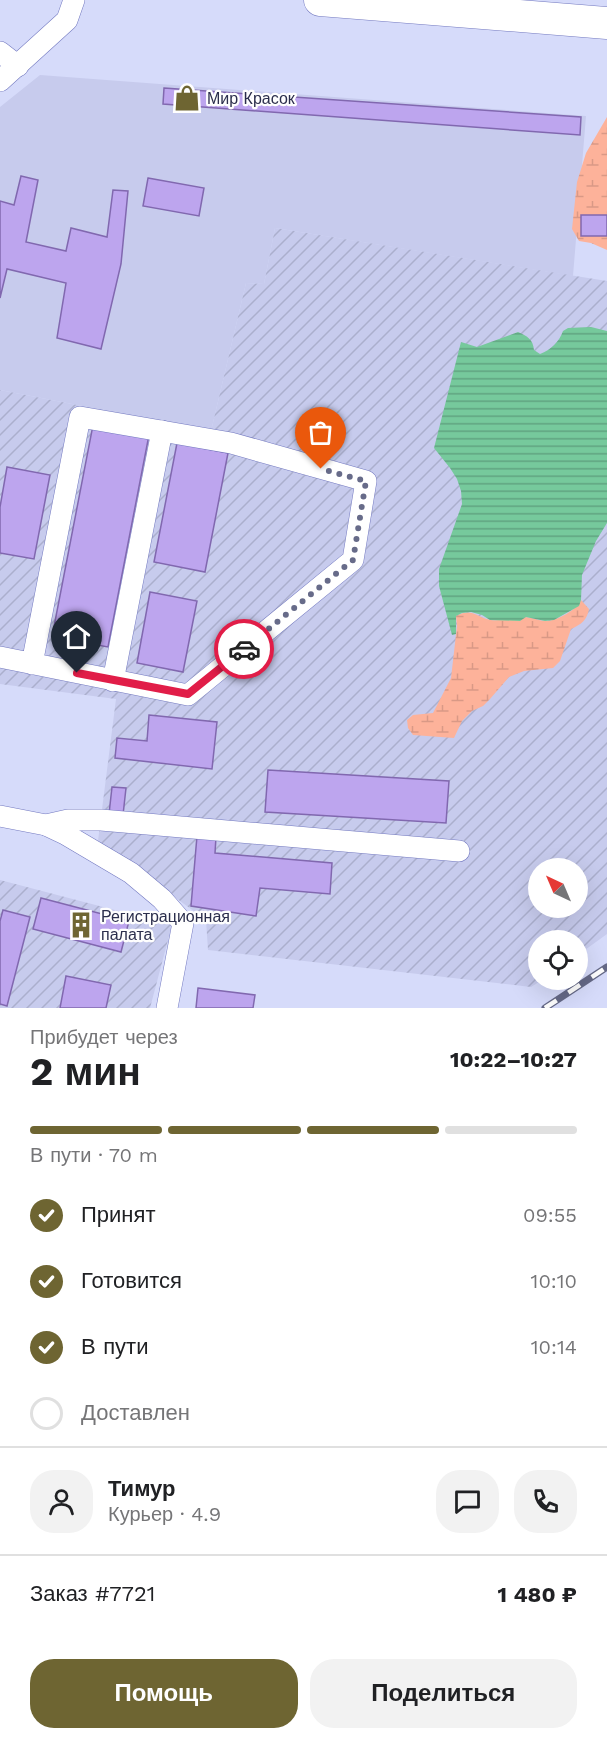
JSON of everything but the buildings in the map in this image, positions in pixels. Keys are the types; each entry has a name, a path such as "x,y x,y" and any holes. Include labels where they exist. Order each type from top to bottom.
{"highway":[{"path":"320,0 607,23"}],"street":[{"path":"0,81 67,20 74,0"},
{"path":"0,52 18,66"},
{"path":"0,657 32,664 113,681 188,694 353,560 366,481 231,443 80,417 32,664"},
{"path":"113,681 162,431"},
{"path":"0,816 46,825 65,834 131,873 162,899 183,923 167,1008"},
{"path":"46,825 68,820 101,820 459,851"}],"shaded area":[{"path":"40,75 586,116 573,276 275,228 264,284 246,283 211,431 0,390 0,107"},
{"path":"275,228 607,281 607,934 588,948 588,930 528,930 528,987 208,950 206,920 98,841 116,699 0,684 0,390 211,431 246,283 264,284"},
{"path":"591,327 607,331 607,523 596,541 582,575 579,606 554,620 545,621 526,617 520,621 490,620 471,612 462,613 456,616 456,634 452,635 439,586 439,569 462,504 461,491 457,479 434,448 461,342 477,347 518,332 529,338 534,350 540,354 554,345 563,331 568,328"},
{"path":"0,880 172,925 150,1008 0,1008"}],"green space":[{"path":"607,117 607,250 579,241 572,229 577,182 586,153"},
{"path":"581,600 589,609 587,616 571,629 560,661 553,668 524,671 509,677 483,706 472,711 462,721 454,738 413,735 408,728 407,720 413,715 433,713 451,678 457,626 456,616 471,613 491,620 524,617 547,621 567,614"}],"railway":[{"path":"545,1008 607,967"}],"way so far":[{"path":"244,649 353,560 366,481 321,469"}],"place":[{"name":"Мир Красок","path":"187,98"},
{"name":"Регистрационная палата","path":"81,925"}],"route":[{"path":"77,673 188,694 244,649"}]}
